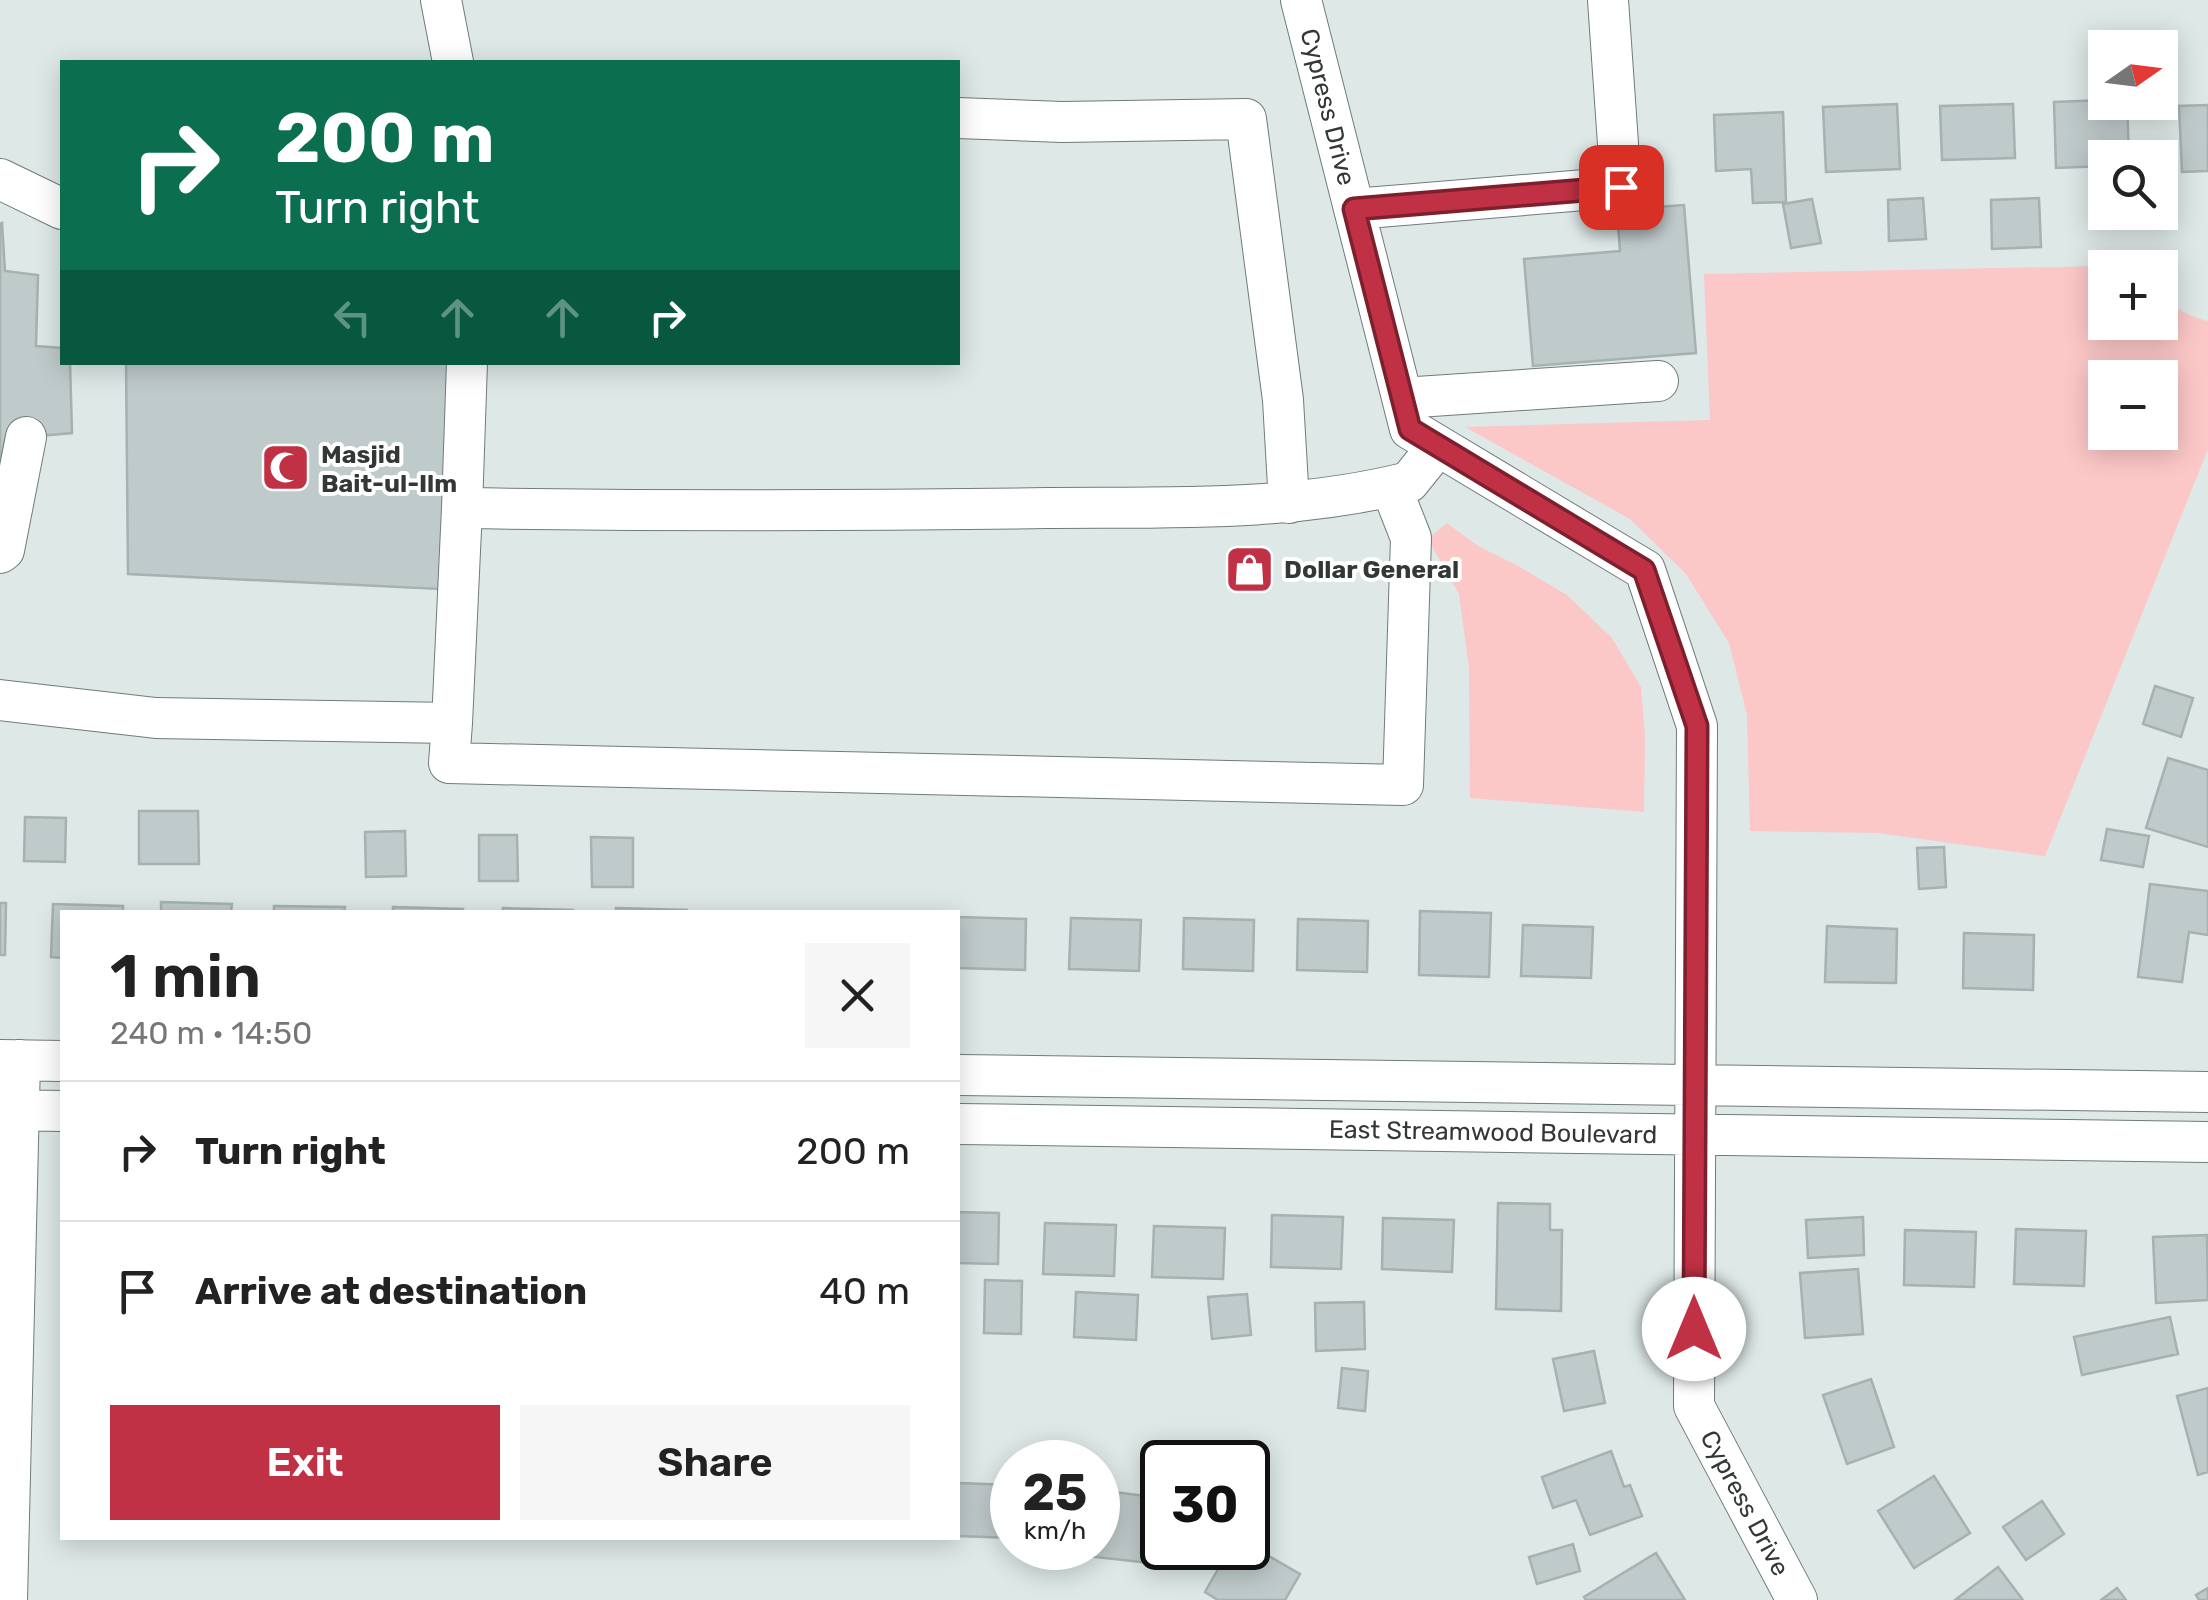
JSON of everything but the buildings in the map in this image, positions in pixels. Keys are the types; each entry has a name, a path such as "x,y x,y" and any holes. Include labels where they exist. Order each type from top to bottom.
{"street":[{"path":"441,0 454,60"},
{"name":"Cypress Drive","path":"1301,0 1410,429 1644,570 1697,726 1694,1406 1797,1600"},
{"path":"1354,209 1621,187 1608,0"},
{"path":"960,118 1062,122 1246,119 1283,400 1289,503"},
{"path":"0,179 60,208"},
{"path":"467,365 449,763 1403,785 1411,538 1392,487"},
{"path":"1402,398 1658,380"},
{"path":"0,552 4,550 26,437"},
{"path":"462,508 1150,510 1289,503 1409,482 1438,446"},
{"path":"0,700 156,718 452,723"},
{"path":"7,1600 10,1060 60,1061"},
{"name":"East Streamwood Boulevard","path":"960,1074 2208,1092"},
{"path":"9,1110 60,1111"},
{"name":"East Streamwood Boulevard","path":"960,1124 2208,1142"}],"shaded area":[{"path":"2088,266 2088,340 2178,340 2178,308 2208,321 2208,449 2045,856 1878,833 1750,831 1747,715 1729,643 1686,574 1630,519 1465,427 1710,420 1704,274"},
{"path":"1447,523 1478,546 1567,595 1612,638 1641,687 1644,812 1470,798 1469,668 1459,594 1428,539"}],"place":[{"name":"Masjid Bait-ul-Ilm","path":"286,468"},
{"name":"Dollar General","path":"1249,569"}],"route":[{"path":"1621,187 1354,209 1410,429 1644,570 1697,726 1694,1329"}]}
